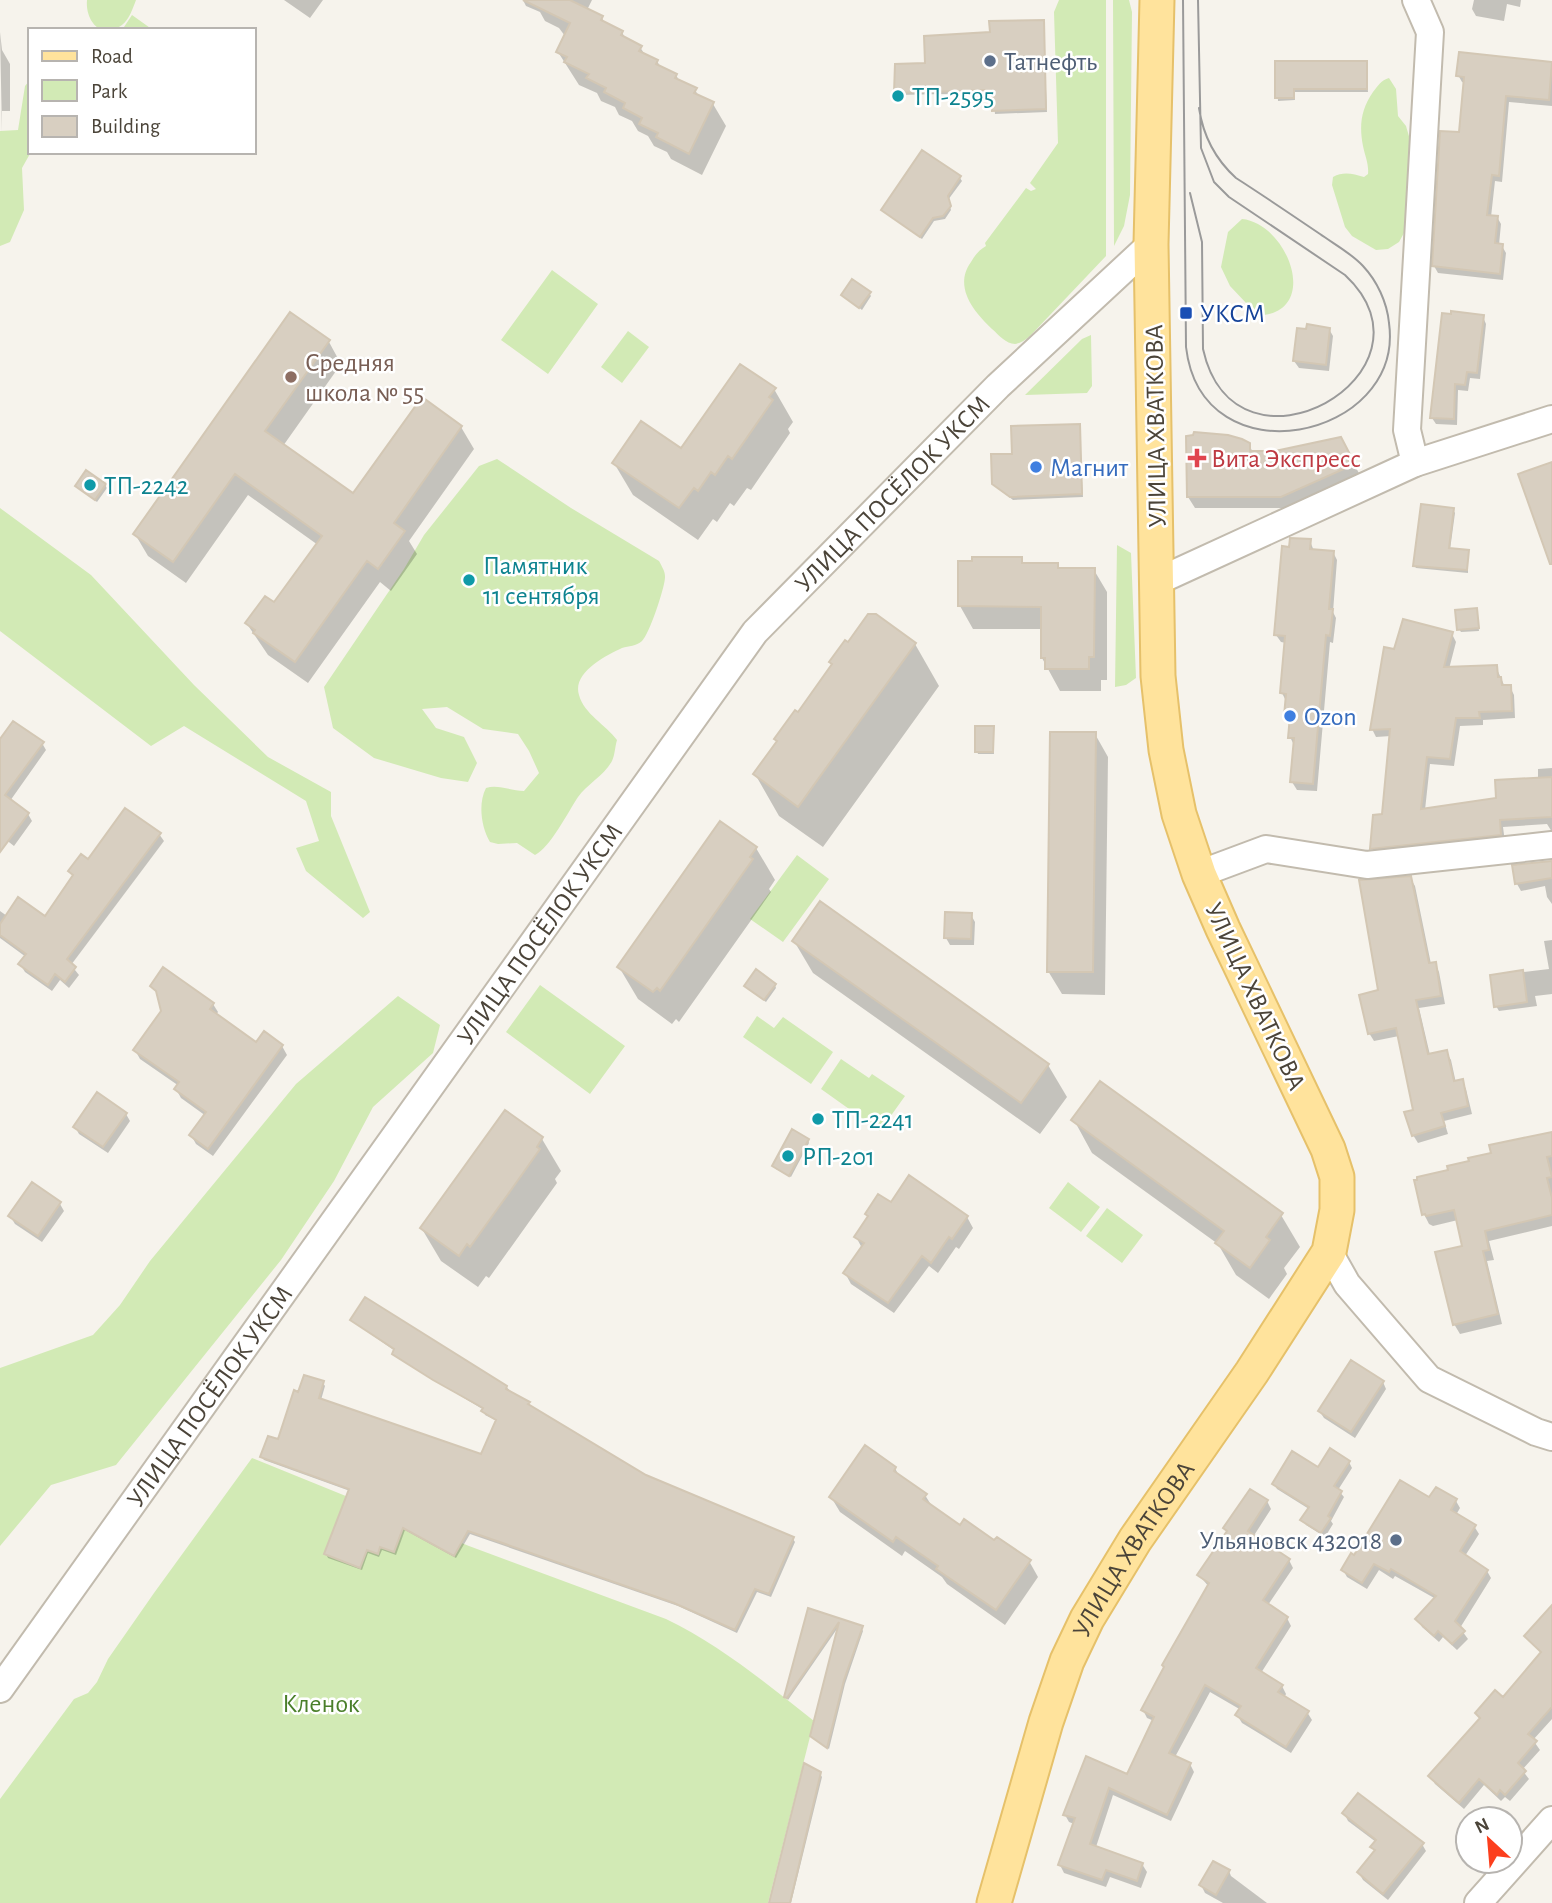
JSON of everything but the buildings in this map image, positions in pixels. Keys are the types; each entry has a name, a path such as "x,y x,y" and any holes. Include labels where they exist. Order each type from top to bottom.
{"main road":[{"name":"УЛИЦА ХВАТКОВА","path":"994,1903 1046,1722 1067,1661 1087,1619 1135,1540 1251,1372 1329,1252 1337,1210 1337,1177 1328,1149 1199,874 1179,814 1166,750 1158,676 1151,244 1157,0"}],"street":[{"path":"1415,463 1408,430 1430,32 1416,0"},
{"name":"УЛИЦА ПОСЁЛОК УКСМ","path":"0,1689 755,632 998,386 1151,244"},
{"path":"1158,581 1415,463 1552,419"},
{"path":"1199,874 1266,849 1367,865 1552,845"},
{"path":"1329,1252 1347,1284 1429,1379 1535,1432 1552,1437"},
{"path":"1478,1903 1552,1820"}],"green space":[{"path":"87,0 136,0 124,23 116,28 96,26 87,8"},
{"path":"1059,0 1106,0 1106,256 1030,336 1012,344 979,315 968,298 964,281 974,257 986,246 985,243 1026,188 1031,191 1036,189 1030,183 1058,143 1054,12"},
{"path":"1113,0 1129,0 1132,12 1130,195 1124,226 1114,246"},
{"path":"132,15 150,28 123,28"},
{"path":"1389,78 1396,89 1398,116 1406,126 1413,150 1408,174 1409,214 1399,242 1388,249 1376,250 1352,236 1345,227 1332,185 1333,177 1337,175 1364,177 1368,174 1362,139 1362,118 1373,92"},
{"path":"28,82 30,154 22,168 24,210 10,242 0,246 0,131 18,130 25,86"},
{"path":"1242,219 1258,224 1272,235 1283,249 1290,266 1293,282 1290,297 1281,309 1264,315 1247,304 1230,286 1221,267 1228,232"},
{"path":"552,270 598,304 548,374 501,340"},
{"path":"628,331 649,347 622,383 601,367"},
{"path":"1091,335 1092,386 1087,393 1025,395 1082,339"},
{"path":"497,459 659,561 665,574 656,610 642,641 622,648 591,666 580,680 578,687 582,702 590,714 617,740 614,756 605,771 578,797 547,845 535,855 517,843 490,842 482,815 486,788 524,791 539,773 518,734 483,729 447,707 422,709 436,728 464,737 477,763 468,782 441,778 374,758 333,728 324,687 424,535 479,466"},
{"path":"0,508 91,575 194,685 268,757 331,792 331,816 370,912 363,918 306,871 296,848 319,841 306,801 184,726 151,746 0,631"},
{"path":"1117,545 1131,553 1136,678 1126,685 1115,687"},
{"path":"797,855 829,879 783,942 750,919"},
{"path":"540,985 625,1046 590,1094 506,1032"},
{"path":"398,996 440,1025 433,1053 373,1107 334,1181 281,1260 116,1465 51,1485 0,1546 0,1368 93,1335 120,1305 150,1261 296,1084"},
{"path":"757,1016 774,1028 783,1017 833,1052 811,1084 743,1037"},
{"path":"841,1059 869,1078 872,1074 905,1096 880,1131 821,1089"},
{"path":"1068,1182 1100,1207 1081,1232 1049,1208"},
{"path":"1107,1208 1143,1235 1122,1263 1086,1236"},
{"name":"Кленок","path":"252,1458 469,1546 666,1619 724,1653 814,1721 768,1903 0,1903 0,1799 74,1699 88,1693 97,1682 108,1659"}],"tram line":[{"path":"1183,0 1186,347 1200,390 1227,417 1261,430 1300,430 1336,417 1366,395 1386,363 1389,323 1377,285 1353,257 1236,178 1211,146 1199,108"},
{"path":"1190,193 1202,242 1203,349 1223,391 1253,412 1290,415 1325,403 1355,380 1372,348 1370,312 1345,275 1229,197 1214,182 1201,148 1198,0"}],"place":[{"name":"Татнефть","path":"990,61"},
{"name":"ТП-2595","path":"898,96"},
{"name":"УКСМ","path":"1186,313"},
{"name":"Средняя школа № 55","path":"291,377"},
{"name":"Вита Экспресс","path":"1197,458"},
{"name":"Магнит","path":"1036,467"},
{"name":"ТП-2242","path":"90,485"},
{"name":"Памятник 11 сентября","path":"469,580"},
{"name":"Ozon","path":"1290,716"},
{"name":"ТП-2241","path":"818,1119"},
{"name":"РП-201","path":"788,1156"},
{"name":"Ульяновск 432018","path":"1396,1540"}]}
